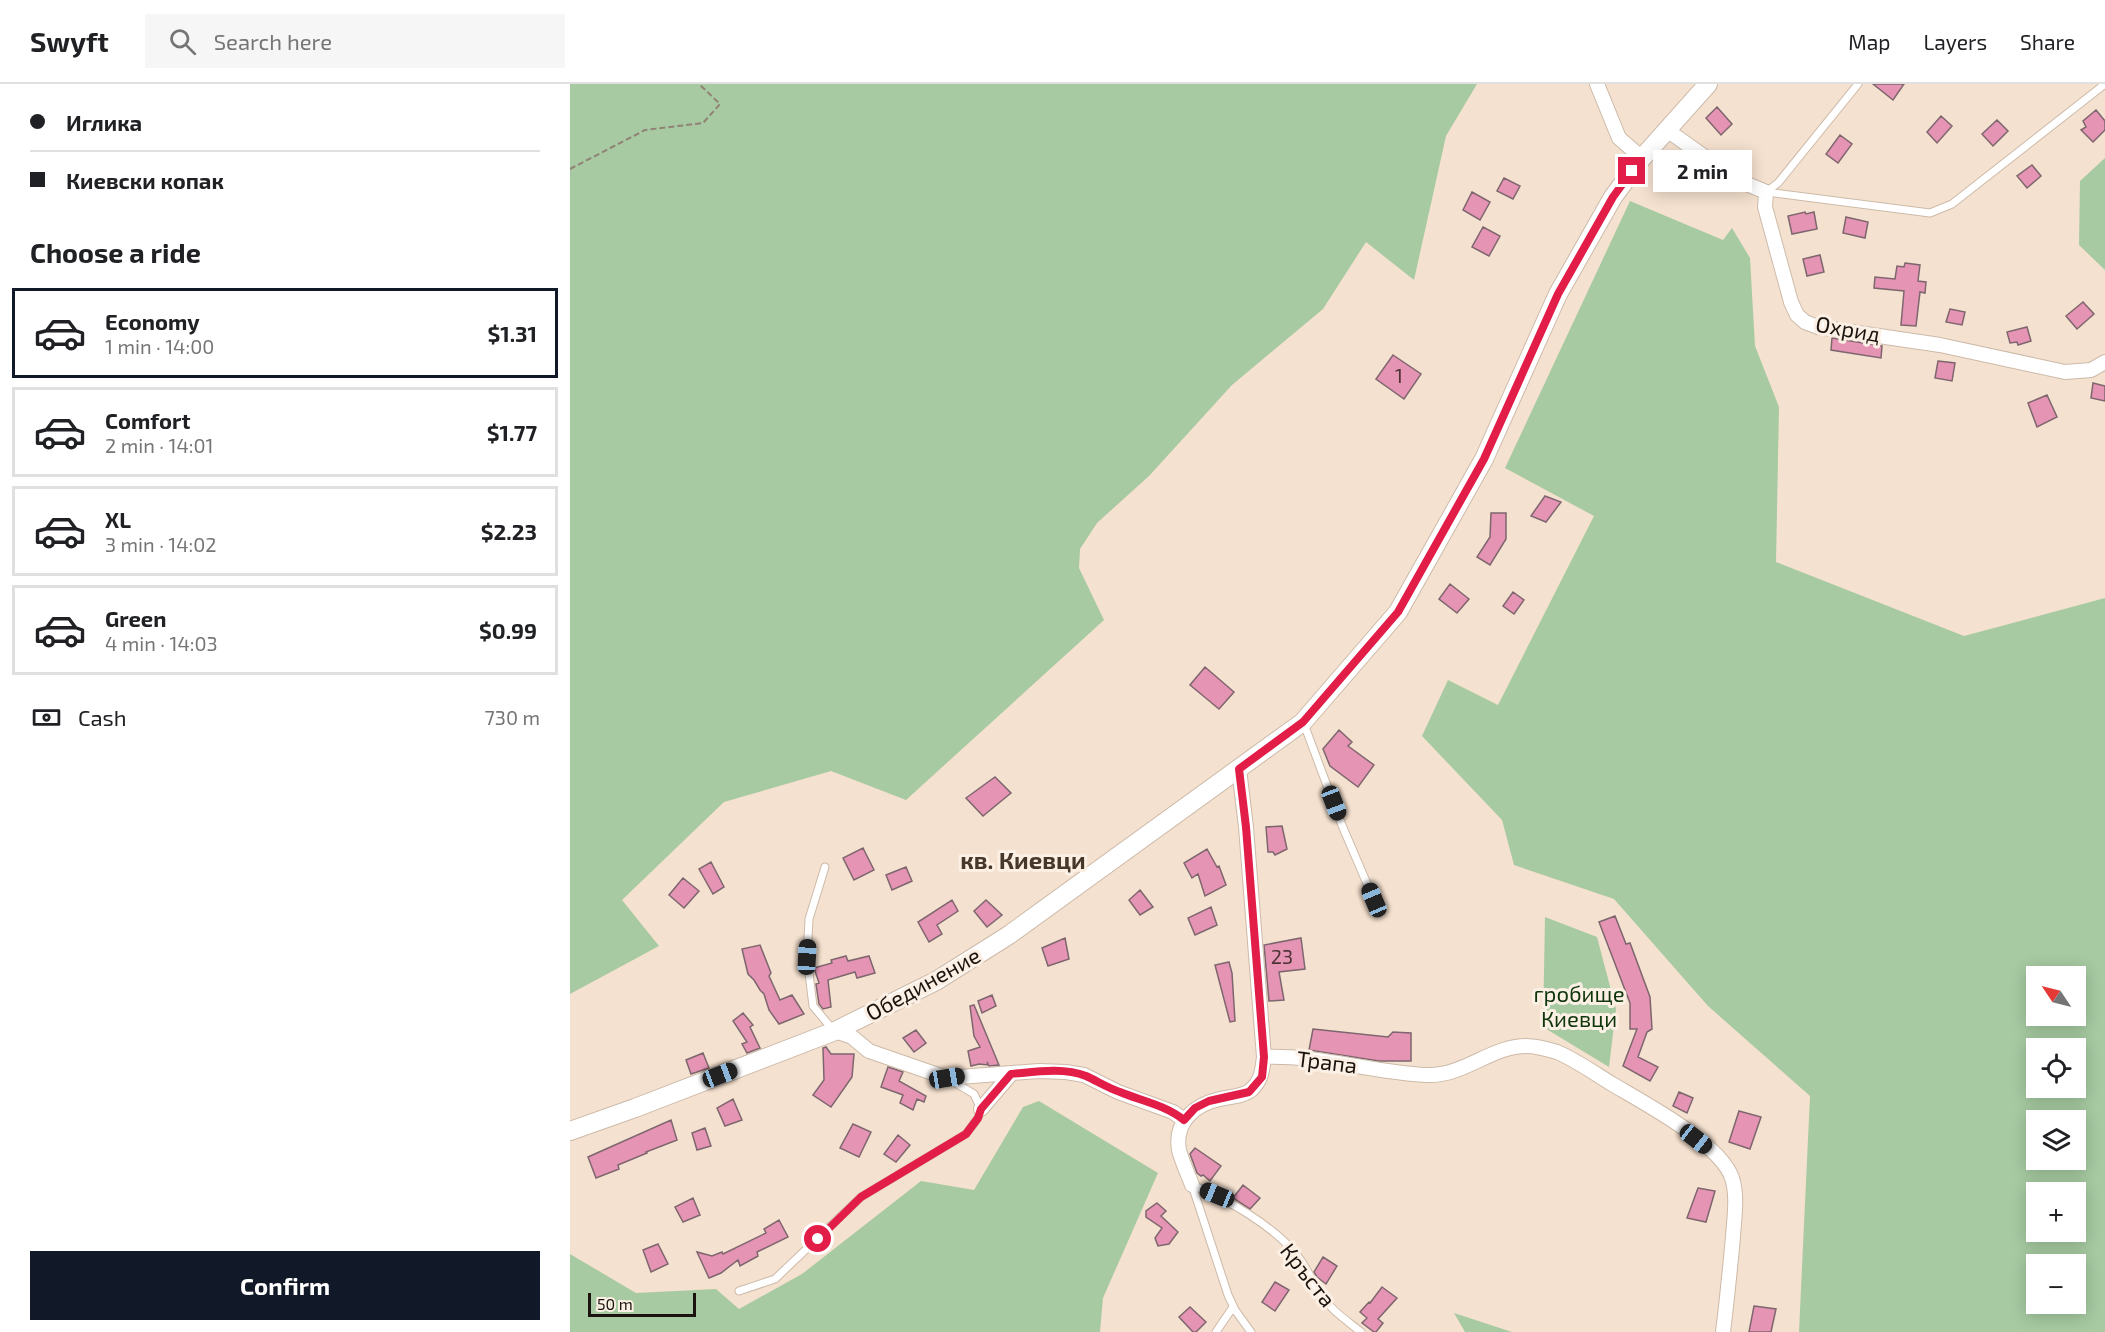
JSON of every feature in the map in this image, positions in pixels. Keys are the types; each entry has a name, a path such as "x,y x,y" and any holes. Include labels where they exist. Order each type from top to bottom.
{"street":[{"path":"1597,84 1618,138 1642,158"},
{"path":"1239,769 1303,722 1398,612 1484,459 1558,294 1613,197 1642,158 1708,84"},
{"path":"1667,130 1737,180 1766,192"},
{"name":"Охрид","path":"1766,192 1765,207 1791,302 1797,315 1805,322 1833,329 1940,345 2065,372 2091,370 2105,362"},
{"name":"Обединение","path":"570,1131 835,1031 936,981 1009,936 1239,769"},
{"name":"Трапа","path":"1239,769 1246,827 1264,1057 1292,1056 1428,1075 1456,1071 1507,1048 1529,1046 1556,1052 1635,1098 1663,1115 1709,1149 1727,1167 1732,1178 1735,1197 1734,1220 1723,1332"},
{"path":"835,1031 852,1037 869,1051 947,1078 1057,1071 1084,1075 1118,1092 1173,1112 1184,1120"},
{"path":"1192,1185 1179,1151 1178,1136 1184,1120 1195,1108 1209,1101 1249,1092 1262,1077 1264,1057"},
{"path":"981,1109 1011,1074"}],"lane":[{"path":"1766,192 1778,183 1858,84"},
{"path":"1766,192 1930,213 1952,204 2105,84"},
{"path":"1303,722 1341,823 1374,900"},
{"path":"825,867 809,919 807,957 813,1006 835,1031"},
{"path":"739,1291 775,1279 861,1197 966,1134 978,1118 981,1109 974,1094 947,1078"},
{"path":"1192,1185 1227,1295 1251,1332"},
{"name":"Кръста","path":"1192,1185 1217,1195 1280,1239 1297,1255 1332,1309 1361,1332"},
{"path":"1216,1332 1233,1307"}],"path":[{"path":"570,169 645,130 703,123 720,104 699,84"}],"green space":[{"path":"570,84 1477,84 1446,136 1414,280 1366,242 1323,309 1232,385 1149,476 1097,523 1080,549 1079,568 1104,620 906,800 831,771 724,802 622,900 659,946 570,994"},
{"path":"2105,158 2105,270 2079,245 2080,181"},
{"path":"1630,201 1723,240 1732,228 1750,258 1755,346 1779,407 1776,562 1964,636 2105,598 2105,1332 1799,1332 1810,1096 1708,1006 1614,899 1514,865 1502,820 1422,736 1448,680 1498,705 1594,516 1505,468"},
{"name":"гробище Киевци","path":"1545,917 1597,937 1616,1009 1609,1067 1543,1027"},
{"path":"1039,1101 1158,1173 1103,1298 1100,1332 570,1332 570,1254 636,1293 716,1289 739,1309 802,1274 921,1181 974,1190 1023,1107"},
{"path":"1454,1313 1512,1332 1465,1332"}],"building":[{"path":"1873,84 1904,84 1893,100"},
{"path":"1717,107 1732,124 1721,135 1706,118"},
{"path":"2096,110 2105,121 2105,130 2093,142 2081,130 2086,127 2083,121"},
{"path":"1941,116 1952,126 1937,143 1927,132"},
{"path":"1997,120 2008,131 1993,146 1982,134"},
{"path":"1840,135 1852,144 1838,163 1826,154"},
{"path":"2032,165 2041,176 2027,188 2017,176"},
{"path":"1504,178 1520,186 1513,199 1497,191"},
{"path":"1472,192 1490,202 1480,220 1463,210"},
{"path":"1805,212 1806,214 1814,212 1817,229 1792,234 1788,216"},
{"path":"1846,217 1868,222 1865,238 1843,233"},
{"path":"1483,227 1500,236 1489,256 1472,247"},
{"path":"1820,255 1824,272 1807,276 1803,259"},
{"path":"1905,263 1920,265 1918,281 1926,282 1925,293 1920,292 1916,326 1901,325 1904,291 1874,288 1875,277 1895,279 1897,266 1904,267"},
{"path":"2083,302 2094,314 2077,329 2066,316"},
{"path":"1950,309 1965,312 1962,325 1946,322"},
{"path":"2027,327 2031,341 2018,345 2017,342 2010,343 2007,332"},
{"path":"1832,338 1882,346 1881,358 1831,350"},
{"path":"1393,355 1421,374 1404,399 1376,379"},
{"path":"1938,361 1955,363 1952,381 1935,378"},
{"path":"2093,383 2105,386 2105,401 2091,398"},
{"path":"2047,395 2057,417 2037,427 2028,403"},
{"path":"1545,496 1561,502 1546,522 1531,516"},
{"path":"1491,513 1506,513 1506,539 1490,565 1477,557 1490,537"},
{"path":"1450,584 1469,599 1457,613 1439,599"},
{"path":"1513,592 1524,600 1514,614 1503,606"},
{"path":"1205,667 1234,692 1219,709 1190,685"},
{"path":"1339,730 1352,742 1348,746 1374,765 1358,787 1330,766 1323,749"},
{"path":"995,777 1011,793 983,816 966,798"},
{"path":"1282,826 1287,849 1275,855 1273,852 1268,852 1266,827"},
{"path":"863,848 874,870 854,880 843,858"},
{"path":"1207,849 1217,867 1219,866 1226,885 1205,896 1198,874 1192,878 1184,863"},
{"path":"711,862 724,887 713,894 699,869"},
{"path":"906,867 912,881 892,890 886,875"},
{"path":"683,878 699,891 684,908 669,895"},
{"path":"1140,890 1153,907 1140,915 1129,900"},
{"path":"952,900 958,911 937,925 942,934 929,942 918,922"},
{"path":"986,900 1002,915 987,927 974,911"},
{"path":"1211,907 1217,925 1195,935 1188,918"},
{"path":"1615,916 1626,944 1630,943 1650,997 1652,1029 1647,1032 1638,1057 1658,1067 1650,1081 1623,1066 1637,1029 1630,1029 1630,1003 1599,922"},
{"path":"1065,938 1069,959 1048,966 1042,948"},
{"path":"1301,938 1305,969 1279,972 1284,1000 1269,1001 1264,945"},
{"path":"760,945 771,973 769,976 780,1000 792,995 804,1014 779,1024 769,1010 764,994 748,974 742,949"},
{"path":"846,956 848,961 869,956 875,973 857,978 855,972 828,980 831,1007 823,1009 819,1004 816,984 819,983 814,968"},
{"path":"1229,962 1232,973 1235,1021 1230,1022 1215,965"},
{"path":"992,995 996,1006 982,1013 978,1001"},
{"path":"974,1005 999,1065 989,1066 987,1062 988,1065 971,1066 968,1051 980,1047 974,1036 970,1006"},
{"path":"743,1013 753,1025 750,1027 760,1048 747,1053 742,1044 747,1042 733,1021"},
{"path":"1313,1029 1388,1037 1393,1032 1411,1033 1411,1061 1379,1061 1309,1050"},
{"path":"916,1030 926,1043 914,1052 903,1038"},
{"path":"826,1047 831,1054 854,1054 852,1077 831,1107 813,1095 824,1080 823,1048"},
{"path":"703,1053 709,1068 691,1074 686,1060"},
{"path":"888,1067 903,1072 899,1081 926,1096 924,1102 917,1099 913,1110 900,1103 903,1095 881,1087"},
{"path":"1679,1092 1693,1098 1687,1113 1673,1106"},
{"path":"733,1099 742,1120 725,1126 717,1108"},
{"path":"1739,1111 1761,1117 1750,1149 1729,1142"},
{"path":"671,1120 677,1140 618,1165 619,1169 596,1178 588,1157"},
{"path":"853,1124 871,1132 859,1157 840,1148"},
{"path":"705,1128 711,1146 697,1150 692,1133"},
{"path":"898,1135 910,1145 896,1162 884,1154"},
{"path":"1195,1148 1221,1166 1210,1181 1197,1173 1190,1154"},
{"path":"1243,1185 1260,1198 1250,1209 1233,1198"},
{"path":"1698,1188 1715,1191 1706,1222 1687,1218"},
{"path":"693,1198 700,1215 683,1222 675,1207"},
{"path":"1157,1203 1166,1211 1161,1216 1178,1232 1169,1244 1158,1246 1155,1238 1162,1228 1146,1217 1146,1211"},
{"path":"779,1220 788,1237 757,1252 758,1256 740,1266 738,1260 721,1273 709,1278 697,1252 712,1256 722,1252 723,1254 766,1233 764,1229"},
{"path":"658,1244 668,1264 651,1272 643,1250"},
{"path":"1323,1257 1337,1266 1326,1284 1314,1272"},
{"path":"1275,1282 1289,1290 1275,1311 1262,1302"},
{"path":"1382,1287 1397,1298 1378,1319 1383,1323 1374,1332 1362,1323 1367,1318 1360,1312"},
{"path":"1754,1306 1776,1309 1771,1332 1749,1332"},
{"path":"1190,1307 1206,1322 1196,1332 1193,1332 1179,1317"}],"district":[{"name":"кв. Киевци","path":"1023,861"}],"route":[{"path":"818,1239 861,1197 966,1134 978,1118 981,1109 1011,1074 1039,1071 1084,1075 1118,1092 1173,1112 1184,1120 1195,1108 1209,1101 1249,1092 1262,1077 1264,1057 1246,827 1239,769 1303,722 1398,612 1484,459 1558,294 1613,197 1632,171"}]}
